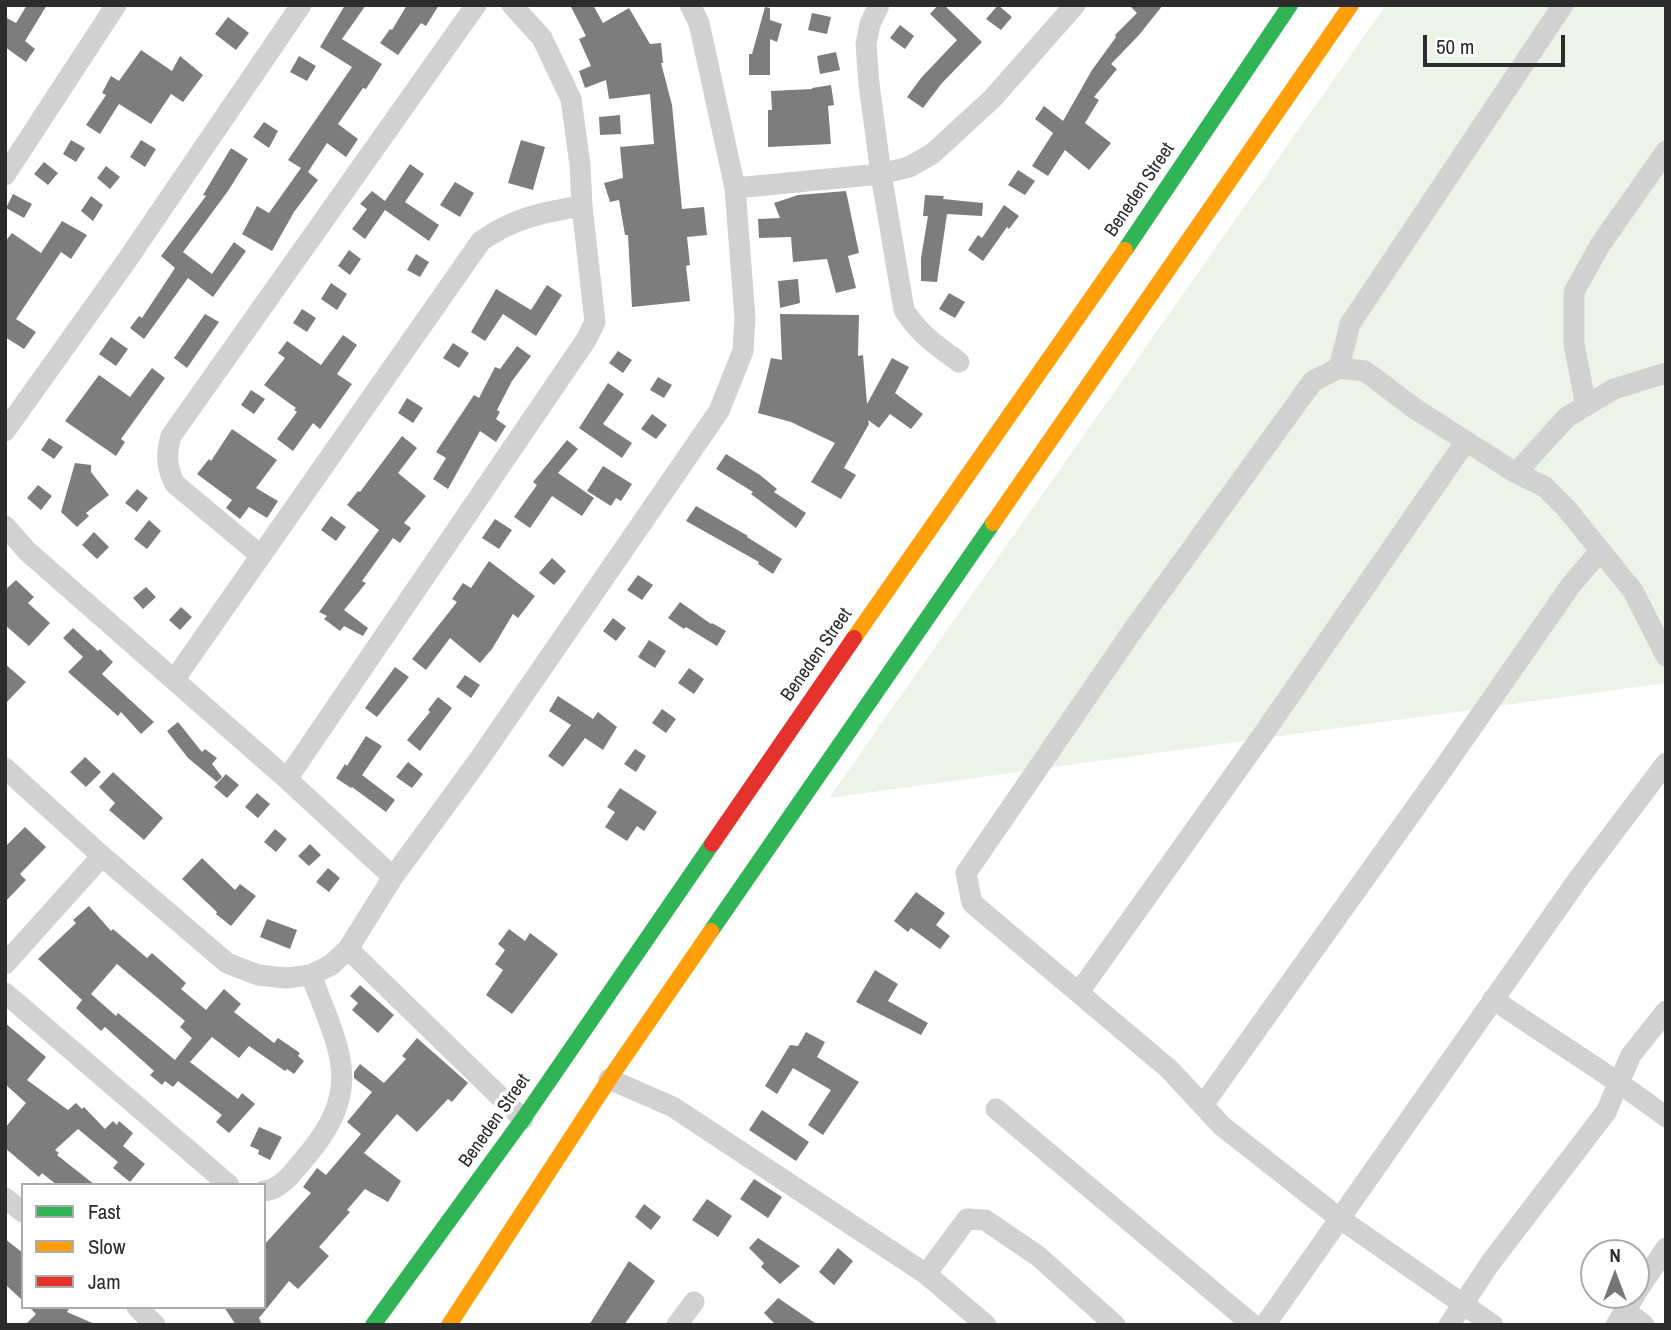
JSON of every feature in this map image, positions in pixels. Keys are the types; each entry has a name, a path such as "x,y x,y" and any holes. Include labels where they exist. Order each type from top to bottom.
{"main road":[{"name":"Beneden Street","path":"373,1325 523,1119 989,443 1099,289 1290,5"},
{"path":"449,1325 609,1079 1351,5"}],"street":[{"path":"5,175 116,5"},
{"path":"5,431 301,5"},
{"path":"260,555 176,484 169,472 166,453 171,436 476,5"},
{"path":"287,779 595,323 571,99 542,38 512,5"},
{"path":"5,768 102,856 228,963 258,975 286,978 311,975 331,964 348,949 393,877 478,761 719,411 743,351 745,318 735,188 699,23 690,5"},
{"path":"878,5 866,44 881,174 904,310 926,339 959,362"},
{"path":"735,188 881,174 909,167 932,153 992,99 1075,5"},
{"path":"1339,368 1350,324 1563,5"},
{"path":"1586,406 1574,344 1574,292 1600,245 1666,151"},
{"path":"174,680 481,240 503,225 540,212 582,206"},
{"path":"1493,1325 1339,1218 1222,1126 1169,1069 972,903 966,873 1133,630 1313,381 1339,368 1365,371 1414,408 1516,473 1545,487 1566,508 1633,591 1666,656"},
{"path":"1516,473 1567,417 1614,389 1666,373"},
{"path":"1079,992 1266,730 1466,441"},
{"path":"5,526 27,551 287,779 393,877"},
{"path":"1203,1105 1571,585 1600,551"},
{"path":"1265,1325 1579,877 1666,763"},
{"path":"5,964 102,856"},
{"path":"348,949 523,1119"},
{"path":"266,1191 272,1190 290,1176 324,1136 337,1110 343,1088 339,1048 311,975"},
{"path":"5,993 227,1183"},
{"path":"1493,999 1620,1082 1666,1117"},
{"path":"1449,1325 1492,1262 1606,1112 1632,1055 1666,1011"},
{"path":"609,1079 673,1107 926,1274 986,1325"},
{"path":"996,1109 1253,1325"},
{"path":"5,1198 21,1210"},
{"path":"926,1274 967,1220 985,1220 1038,1256 1115,1325"},
{"path":"1650,1272 1666,1248"},
{"path":"677,1325 694,1302"},
{"path":"139,1309 155,1325"},
{"path":"1631,1309 1644,1325"}],"shaded area":[{"path":"1386,5 1666,5 1666,683 829,798"}],"building":[{"path":"27,5 47,5 25,41 35,49 26,62 5,47 5,17 16,23"},
{"path":"345,5 366,5 342,39 382,64 338,124 358,139 346,157 327,143 308,172 318,180 294,212 272,251 242,234 257,206 269,213 301,168 288,160 352,67 320,47"},
{"path":"407,5 439,5 426,26 421,23 398,55 380,43 390,29 392,30"},
{"path":"570,5 593,5 603,23 629,8 650,44 661,43 661,63 672,105 682,209 704,207 707,235 687,237 690,265 686,266 690,301 632,307 628,235 625,235 619,200 610,202 604,183 623,178 620,147 654,144 650,94 609,99 606,80 585,88 579,71 591,66 579,39 586,36"},
{"path":"938,5 944,5 982,42 942,83 923,108 907,97 957,40 930,14"},
{"path":"998,5 1012,17 1001,30 986,19"},
{"path":"1129,5 1163,5 1111,64 1117,69 1094,97 1099,100 1085,123 1111,143 1089,170 1065,150 1048,176 1032,166 1053,133 1035,119 1044,106 1063,121 1115,35 1137,13"},
{"path":"765,7 770,8 770,20 782,24 777,42 770,39 770,75 749,75 749,54 752,54"},
{"path":"812,13 831,17 827,34 808,30"},
{"path":"228,17 249,33 236,50 215,34"},
{"path":"900,25 914,36 905,49 890,38"},
{"path":"141,50 172,71 180,56 203,75 183,102 171,94 151,124 119,104 100,134 86,125 106,95 102,93 111,76 119,81"},
{"path":"836,52 840,70 820,74 817,56"},
{"path":"299,56 316,66 307,81 290,72"},
{"path":"831,85 834,105 828,106 831,144 768,147 771,91"},
{"path":"620,115 621,134 600,135 599,117"},
{"path":"264,122 278,131 269,148 253,137"},
{"path":"71,140 85,148 76,162 63,154"},
{"path":"141,140 156,149 145,167 130,157"},
{"path":"521,140 545,147 533,190 508,183"},
{"path":"231,148 248,159 183,252 212,274 234,242 246,251 213,297 188,278 144,339 130,328 139,316 142,318 175,268 161,256 206,196 203,195"},
{"path":"44,162 58,173 48,185 34,174"},
{"path":"410,164 424,174 405,202 439,225 429,241 385,210 365,239 352,229 367,209 360,204 372,191 385,201"},
{"path":"106,166 120,177 110,189 97,178"},
{"path":"1018,170 1035,181 1025,195 1008,185"},
{"path":"455,182 474,193 460,217 440,205"},
{"path":"846,191 859,253 848,256 856,288 836,293 827,259 793,262 791,237 759,238 758,219 780,218 774,203 798,195"},
{"path":"13,194 32,204 24,218 6,208"},
{"path":"925,195 983,203 982,216 947,214 937,282 921,281 921,258 928,216 923,216"},
{"path":"91,196 103,205 93,221 81,211"},
{"path":"1004,205 1019,216 1009,229 1007,227 983,261 968,250 978,235 982,238"},
{"path":"62,221 87,235 71,259 61,252 16,319 36,332 24,349 5,337 5,242 12,233 41,253"},
{"path":"349,250 361,259 350,275 338,266"},
{"path":"416,254 429,262 420,277 407,270"},
{"path":"798,279 800,303 780,308 778,281"},
{"path":"331,283 347,294 337,310 321,299"},
{"path":"547,285 562,295 536,336 503,314 485,341 471,332 496,289 531,310"},
{"path":"949,293 965,302 955,318 939,309"},
{"path":"302,309 316,318 307,332 293,323"},
{"path":"205,314 219,322 187,368 174,358"},
{"path":"780,314 859,315 858,356 863,355 867,404 892,358 909,367 895,393 923,414 911,429 890,414 879,428 868,420 869,424 844,468 856,475 841,499 811,482 835,443 791,422 758,413 771,358 782,360"},
{"path":"343,335 357,345 337,374 352,384 320,429 313,423 293,451 277,439 297,412 294,410 296,408 264,385 285,358 278,353 287,341 321,365"},
{"path":"111,337 128,349 116,366 99,354"},
{"path":"453,343 469,353 459,368 443,358"},
{"path":"517,346 531,356 512,381 497,410 500,412 496,419 506,426 496,442 480,431 448,489 433,479 446,458 436,452 474,395 479,398 495,367 500,369"},
{"path":"618,351 632,360 623,373 609,363"},
{"path":"152,368 165,378 121,439 125,442 116,456 65,421 99,375 130,397"},
{"path":"658,377 672,385 664,398 650,390"},
{"path":"608,383 624,394 603,424 632,443 622,458 579,428"},
{"path":"251,390 265,399 254,414 241,405"},
{"path":"407,398 423,408 413,423 398,413"},
{"path":"652,414 667,425 656,439 641,429"},
{"path":"232,429 277,460 256,488 278,501 267,518 249,507 240,519 226,508 232,500 197,474 209,459 211,461"},
{"path":"402,436 417,448 398,473 426,496 404,523 411,528 400,543 393,538 362,581 366,583 344,610 368,628 363,636 344,626 340,631 324,619 327,616 319,612 379,530 347,505"},
{"path":"49,438 63,447 54,459 41,450"},
{"path":"567,440 578,449 558,473 594,498 582,516 552,496 530,528 514,517 537,485 533,482"},
{"path":"726,454 760,475 777,489 774,492 806,513 796,528 751,494 753,492 716,469"},
{"path":"75,463 91,465 91,472 109,495 86,513 89,516 77,527 61,512"},
{"path":"603,466 632,484 621,501 616,498 611,506 587,491"},
{"path":"38,485 52,496 41,510 27,498"},
{"path":"137,489 148,498 137,512 125,503"},
{"path":"696,506 782,559 773,574 758,564 759,562 686,521"},
{"path":"331,516 346,527 336,541 321,530"},
{"path":"495,519 512,530 499,549 482,538"},
{"path":"149,520 161,531 147,549 134,539"},
{"path":"94,532 109,547 97,559 82,545"},
{"path":"552,558 566,571 554,585 539,573"},
{"path":"489,561 535,596 518,618 513,614 492,649 480,663 450,638 426,670 412,659 457,602 452,599 463,583 471,588"},
{"path":"638,575 653,585 642,600 627,590"},
{"path":"16,580 34,597 28,603 50,623 29,646 5,625 5,590"},
{"path":"146,587 156,597 143,609 133,598"},
{"path":"680,602 726,631 717,646 668,618"},
{"path":"181,607 192,617 180,630 169,620"},
{"path":"613,618 626,628 616,641 603,631"},
{"path":"73,628 113,662 102,674 154,722 141,734 121,712 118,716 68,672 83,657 63,638"},
{"path":"649,640 666,651 655,668 638,657"},
{"path":"5,664 26,682 5,704"},
{"path":"395,667 409,677 377,717 365,708"},
{"path":"689,668 704,679 694,694 678,683"},
{"path":"465,675 480,685 471,698 456,687"},
{"path":"558,696 593,719 598,712 617,727 603,750 585,738 563,767 548,756 571,725 549,711"},
{"path":"438,697 452,708 420,751 407,740 430,712 428,710"},
{"path":"662,709 676,719 666,733 652,723"},
{"path":"178,722 202,752 205,749 217,758 212,764 222,777 217,782 188,758 167,731"},
{"path":"366,736 382,746 362,775 395,800 386,812 336,778"},
{"path":"635,749 646,756 636,772 624,764"},
{"path":"85,757 101,772 86,787 70,772"},
{"path":"408,762 423,774 412,788 396,777"},
{"path":"113,772 163,818 144,840 109,810 115,803 99,787"},
{"path":"226,774 239,785 227,798 214,787"},
{"path":"620,788 657,812 644,831 637,826 627,841 605,827 615,812 607,807"},
{"path":"257,793 270,804 258,818 245,807"},
{"path":"25,827 46,847 20,874 26,880 5,902 5,847"},
{"path":"275,829 287,839 276,852 264,842"},
{"path":"310,844 321,855 309,866 298,856"},
{"path":"202,858 235,890 240,884 256,896 231,926 182,879"},
{"path":"328,868 340,878 329,892 316,882"},
{"path":"916,892 945,913 936,925 950,936 940,949 911,928 908,932 894,921"},
{"path":"89,906 111,931 113,929 147,958 152,953 186,983 181,989 206,1010 224,989 241,1004 234,1012 274,1043 278,1038 300,1053 298,1056 304,1061 294,1074 287,1069 285,1071 249,1046 239,1058 212,1037 190,1062 238,1099 242,1093 255,1104 229,1133 216,1122 222,1115 178,1081 173,1087 165,1081 162,1085 150,1075 154,1071 105,1027 101,1031 76,1008 82,1000 38,959 76,923 73,920","holes":["117,964 185,1021 180,1027 192,1038 175,1060 91,994"]},
{"path":"267,919 297,930 290,949 260,937"},
{"path":"509,929 525,941 530,933 558,954 512,1014 486,995 503,970 495,964 505,950 498,944"},
{"path":"875,970 898,984 888,1001 928,1023 921,1035 856,1002"},
{"path":"360,985 394,1015 378,1033 352,1010 358,1003 350,996"},
{"path":"5,1023 46,1057 27,1080 68,1110 76,1103 82,1109 84,1107 105,1129 113,1121 117,1125 119,1121 133,1133 123,1146 145,1164 130,1182 113,1168 118,1162 78,1129 55,1150 59,1153 57,1155 92,1183 54,1183 42,1173 39,1177 5,1148 5,1128 26,1103 5,1084"},
{"path":"806,1032 825,1042 817,1057 859,1082 823,1135 808,1125 831,1090 793,1068 777,1094 765,1086 790,1045 798,1046"},
{"path":"417,1038 468,1083 452,1102 448,1099 417,1132 397,1114 364,1153 401,1181 388,1202 365,1189 347,1210 350,1212 319,1247 329,1256 298,1289 289,1281 259,1318 262,1325 236,1325 225,1309 266,1309 266,1243 311,1193 303,1187 317,1168 326,1175 361,1134 347,1122 372,1092 354,1078 354,1072 360,1064 384,1083 406,1059 402,1056"},
{"path":"762,1110 809,1142 796,1161 749,1130"},
{"path":"259,1127 282,1137 270,1160 250,1146"},
{"path":"754,1179 782,1197 768,1218 740,1199"},
{"path":"707,1199 732,1216 718,1237 692,1220"},
{"path":"644,1204 661,1217 651,1230 635,1217"},
{"path":"758,1238 800,1266 780,1284 761,1267 764,1263 749,1248"},
{"path":"5,1239 21,1251 21,1299 5,1284"},
{"path":"838,1248 853,1261 834,1285 819,1272"},
{"path":"629,1261 655,1281 624,1325 589,1325"},
{"path":"778,1298 818,1325 776,1325 764,1313"},
{"path":"31,1309 69,1309 67,1312 97,1325 25,1325 36,1314"}],"traffic: fast":[{"path":"1125,250 1290,5"},
{"path":"711,931 993,523"},
{"path":"373,1325 523,1119 712,844"}],"traffic: slow":[{"path":"993,523 1351,5"},
{"path":"854,638 1125,250"},
{"path":"449,1325 614,1072 711,931"}],"traffic: jam":[{"path":"712,844 854,638"}]}
